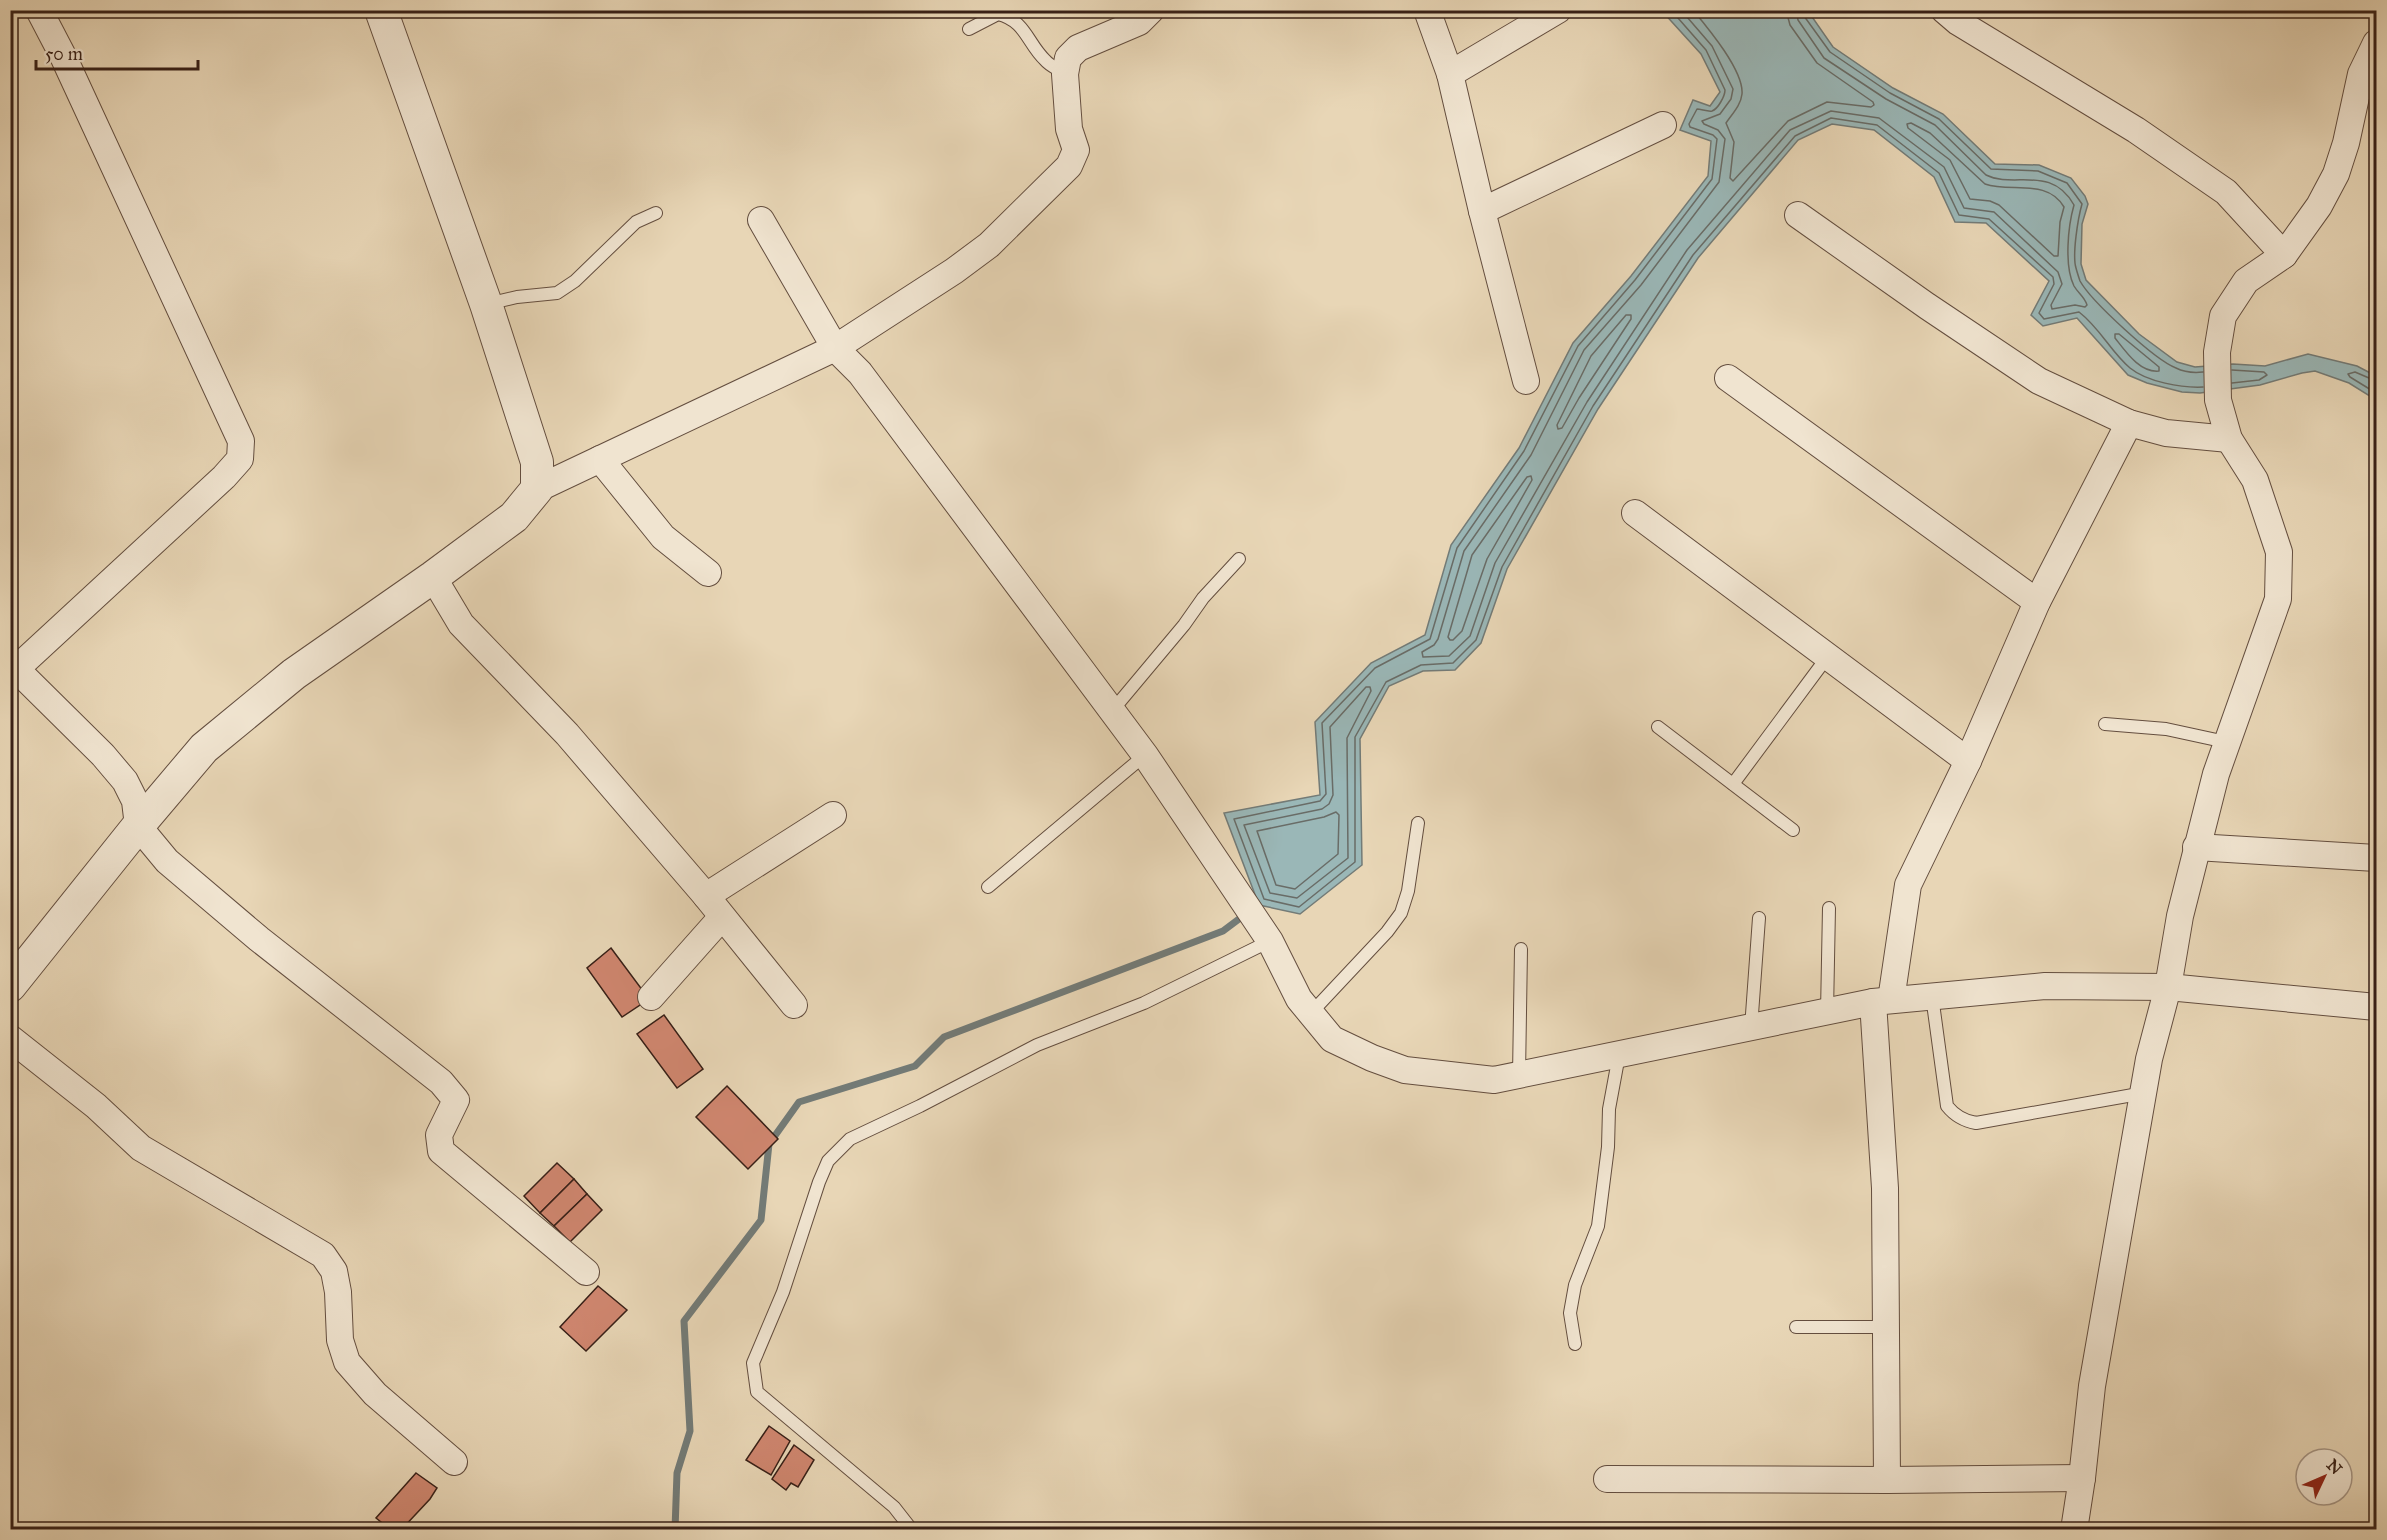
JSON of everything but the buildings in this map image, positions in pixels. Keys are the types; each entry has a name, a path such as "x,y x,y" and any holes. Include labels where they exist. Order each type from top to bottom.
{"street":[{"path":"39,10 63,56 241,441 240,459 224,477 14,666 103,755 125,781 135,801 138,826 167,861 259,939 441,1082 456,1100 438,1135 441,1151 586,1272"},
{"path":"381,10 486,304 537,462 537,489"},
{"path":"10,986 138,826 204,748 294,674 514,517 537,489 835,348 954,271 989,245 1069,166 1076,150 1070,129 1065,74 1068,58 1078,48 1139,22 1151,10"},
{"path":"1427,10 1450,74 1482,211 1526,381"},
{"path":"1450,74 1558,10"},
{"path":"1956,14 2136,130 2226,192 2284,255"},
{"path":"2074,1530 2092,1386 2150,1059 2168,987 2180,916 2196,848 2226,742 2278,599 2279,552 2255,480 2229,439 2218,400 2217,352 2223,316 2246,281 2284,255 2319,206 2336,174 2346,143 2361,74 2376,43"},
{"path":"1482,211 1663,125"},
{"path":"1798,214 2039,381 2129,423 2166,433 2229,439"},
{"path":"761,220 835,348 860,373 1145,755 1270,941 1299,999 1332,1039 1372,1058 1405,1070 1494,1080 1882,1001 2045,986 2168,987 2376,1007"},
{"path":"1728,378 2037,602"},
{"path":"1887,1480 1882,1001 1908,885 1968,761 2037,602 2129,423"},
{"path":"600,459 663,537 708,573"},
{"path":"1635,513 1968,761"},
{"path":"433,577 461,624 567,734 706,896 794,1005"},
{"path":"706,896 833,815"},
{"path":"2196,848 2376,858"},
{"path":"651,997 722,917"},
{"path":"10,1038 96,1106 141,1148 323,1255 334,1271 338,1292 340,1340 347,1362 375,1394 454,1462"},
{"path":"1607,1479 2082,1478"}],"lane":[{"path":"969,29 998,14 1010,17 1031,39 1045,61 1065,74"},
{"path":"486,304 517,297 556,293 575,281 636,222 656,213"},
{"path":"1112,711 1184,625 1203,598 1239,559"},
{"path":"1733,784 1828,656"},
{"path":"2105,724 2166,729 2226,742"},
{"path":"1658,727 1793,830"},
{"path":"988,887 1145,755"},
{"path":"1311,1013 1387,932 1401,913 1408,891 1418,824"},
{"path":"1827,1012 1829,908"},
{"path":"1751,1028 1759,918"},
{"path":"912,1530 894,1507 757,1392 753,1363 783,1292 828,1161 850,1139 920,1106 1037,1045 1144,1003 1270,941"},
{"path":"1519,1075 1521,949"},
{"path":"1932,996 1947,1106 1954,1114 1968,1122 1976,1123 2144,1093"},
{"path":"1575,1344 1570,1313 1575,1285 1598,1226 1608,1147 1609,1109 1619,1055"},
{"path":"1796,1327 1885,1327"}],"water":[{"path":"1662,11 1808,11 1833,47 1893,88 1943,114 1995,164 2039,165 2071,178 2085,196 2088,204 2082,224 2081,264 2086,280 2139,334 2177,362 2195,367 2233,364 2265,366 2308,354 2357,366 2376,376 2376,400 2349,383 2315,371 2260,385 2200,393 2182,392 2147,383 2128,375 2077,318 2043,326 2031,315 2049,281 1986,223 1955,222 1934,177 1874,130 1832,124 1798,140 1698,258 1598,409 1507,569 1481,643 1455,670 1423,671 1389,686 1360,739 1362,865 1300,914 1259,905 1224,813 1320,795 1315,722 1371,663 1425,635 1451,545 1519,448 1573,343 1631,276 1708,176 1711,141 1680,130 1693,100 1710,106 1720,92 1701,54"}],"waterway":[{"path":"675,1530 677,1473 690,1431 684,1321 761,1220 769,1144 799,1102 915,1066 944,1037 1223,931 1239,919"}]}
